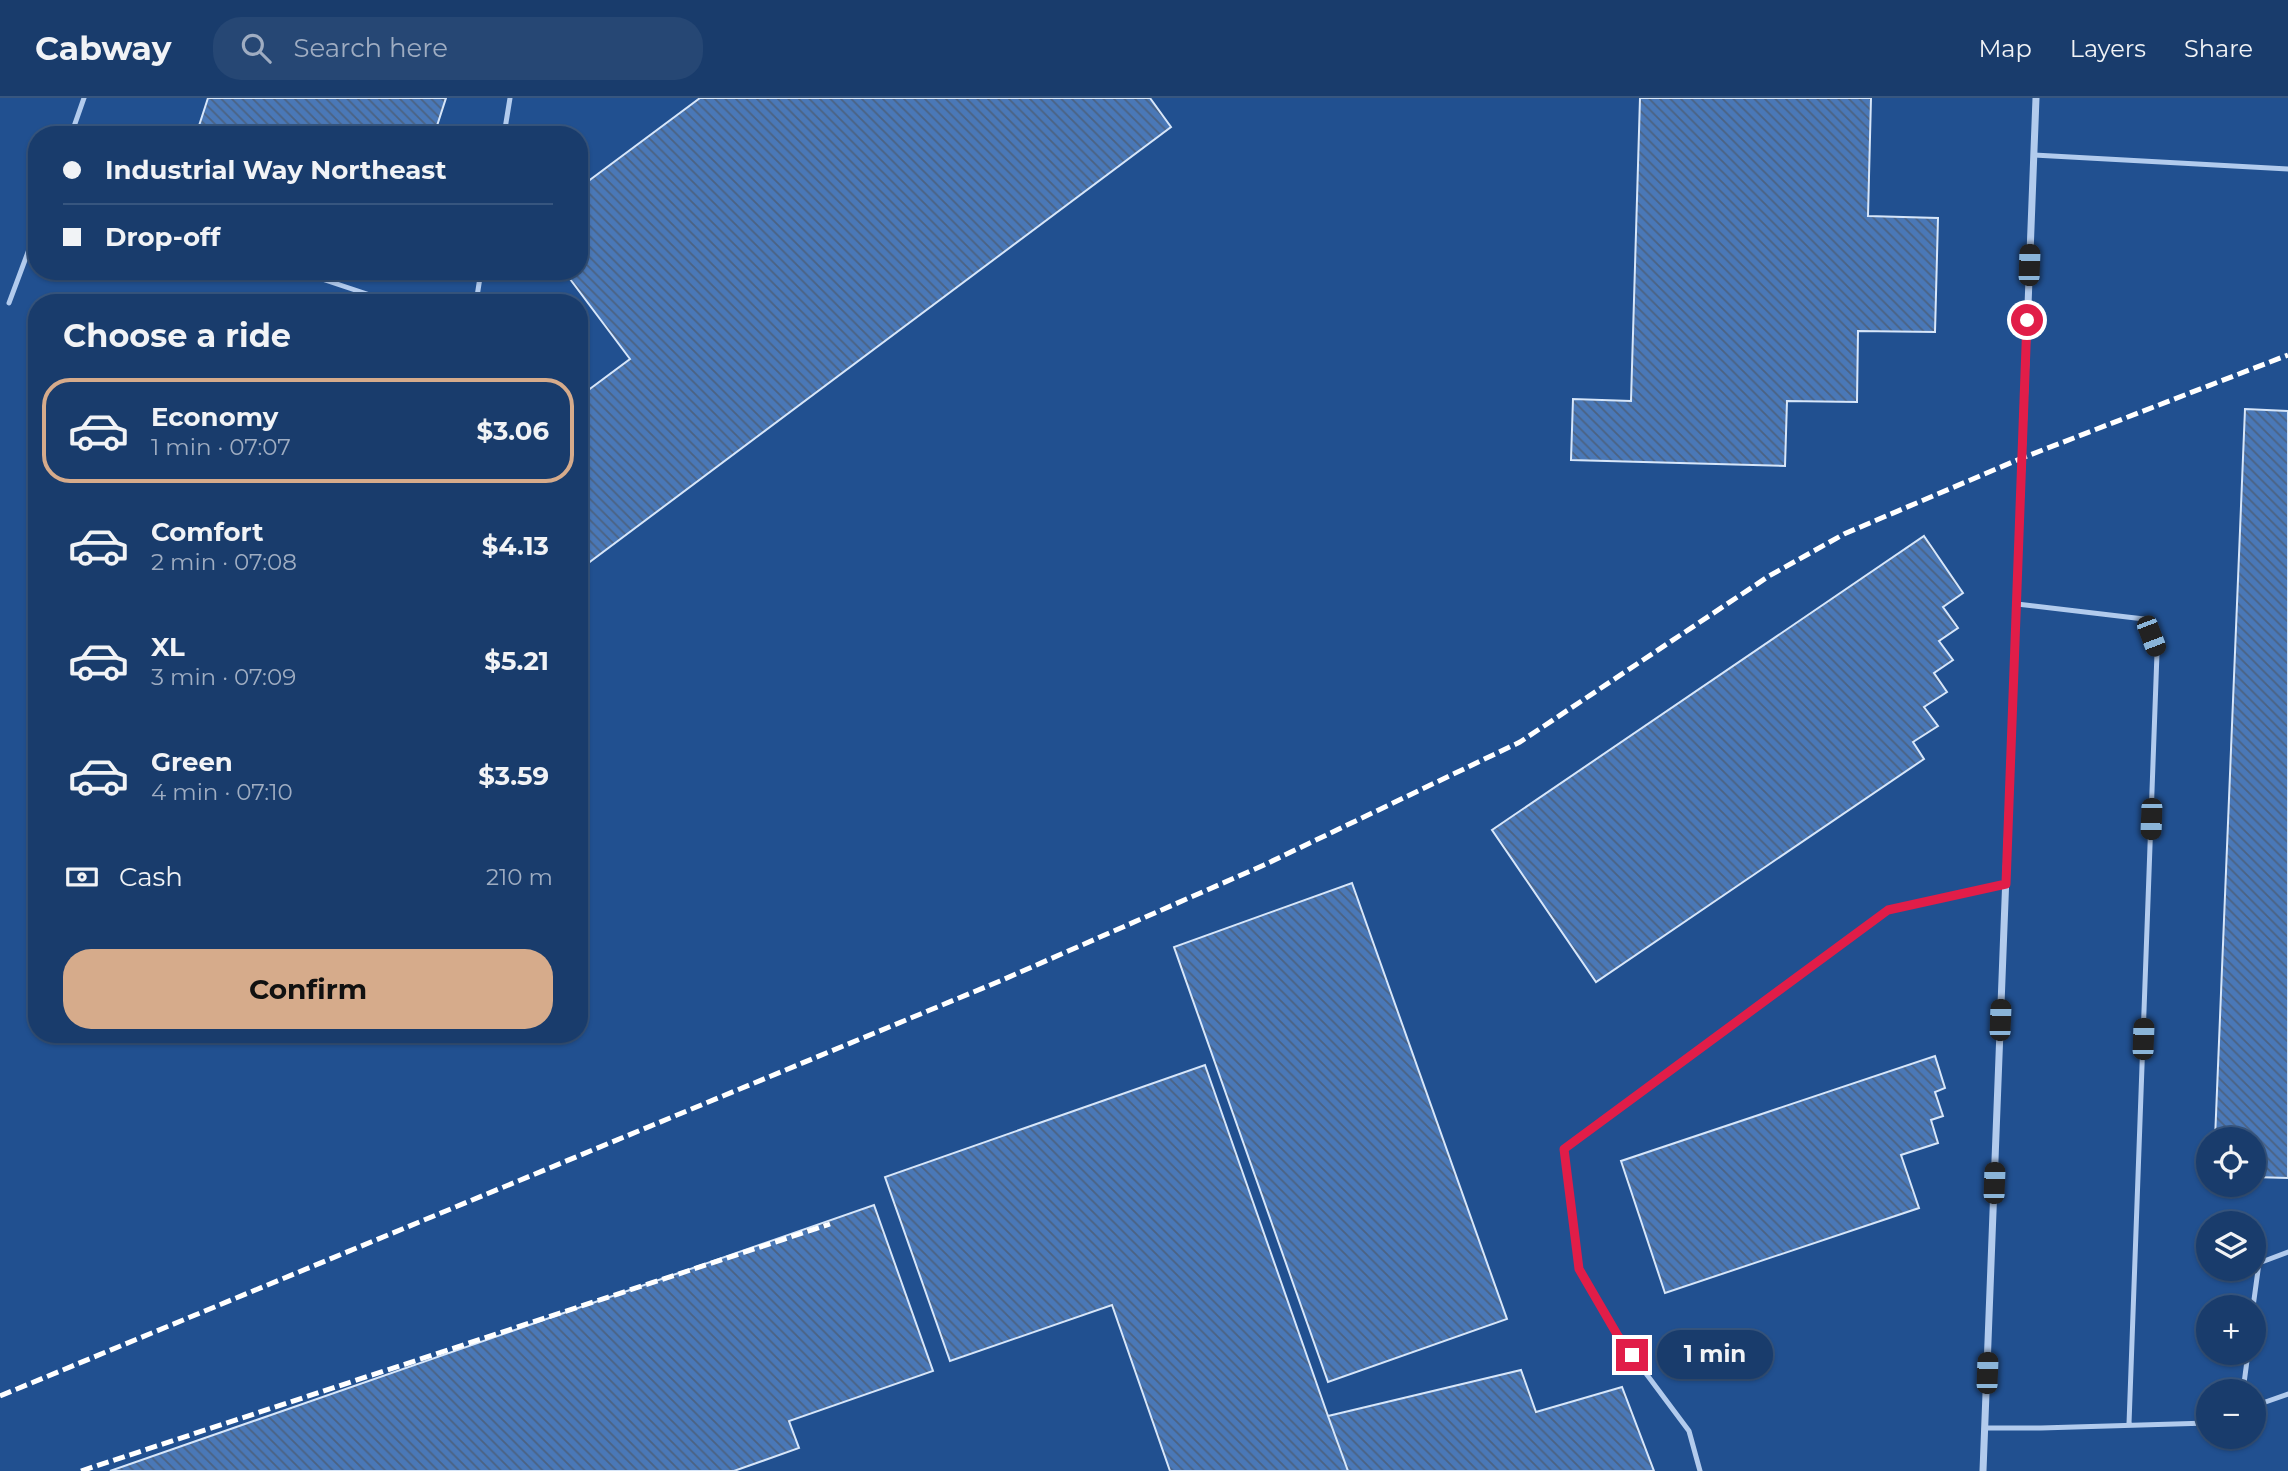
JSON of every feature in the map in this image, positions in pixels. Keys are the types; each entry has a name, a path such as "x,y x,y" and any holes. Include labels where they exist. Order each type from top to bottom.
{"street":[{"path":"1983,1471 2036,98"}],"lane":[{"path":"74,126 85,98"},
{"path":"505,126 510,98"},
{"path":"2034,155 2288,169"},
{"path":"9,303 28,252"},
{"path":"325,280 367,294"},
{"path":"2017,604 2144,619 2157,653 2129,1424"},
{"path":"1700,1471 1689,1431 1618,1336 1579,1269 1564,1149 1888,910 2006,884"},
{"path":"2255,1295 2259,1264 2288,1252"},
{"path":"2266,1402 2288,1394"},
{"path":"1985,1428 2196,1423"}],"building":[{"path":"208,98 446,98 437,126 199,126"},
{"path":"700,98 1150,98 1171,127 588,563 588,390 630,359 588,303 588,294 581,294 571,280 588,280 588,181"},
{"path":"1640,98 1871,98 1868,216 1938,218 1935,332 1858,331 1857,402 1787,401 1785,466 1571,460 1573,399 1631,401"},
{"path":"2245,409 2288,411 2288,1178 2266,1177 2266,1127 2215,1127"},
{"path":"1924,536 1963,593 1943,607 1958,628 1939,641 1953,660 1934,673 1947,692 1924,707 1938,726 1913,742 1924,759 1596,982 1492,830"},
{"path":"1352,883 1507,1319 1328,1382 1174,947"},
{"path":"1935,1056 1945,1088 1935,1092 1943,1116 1931,1120 1938,1143 1901,1155 1919,1208 1665,1293 1621,1161"},
{"path":"1205,1065 1348,1471 1170,1471 1112,1305 950,1361 885,1177"},
{"path":"874,1205 933,1371 789,1421 799,1448 734,1471 110,1471"},
{"path":"1521,1370 1536,1412 1622,1387 1654,1471 1348,1471 1328,1416"}],"railway":[{"path":"0,1396 1000,981 1264,865 1520,742 1769,576 1844,534 2022,458 2288,355"},
{"path":"81,1471 830,1224"}],"route":[{"path":"1632,1355 1579,1269 1564,1149 1888,910 2006,884 2027,320"}]}
